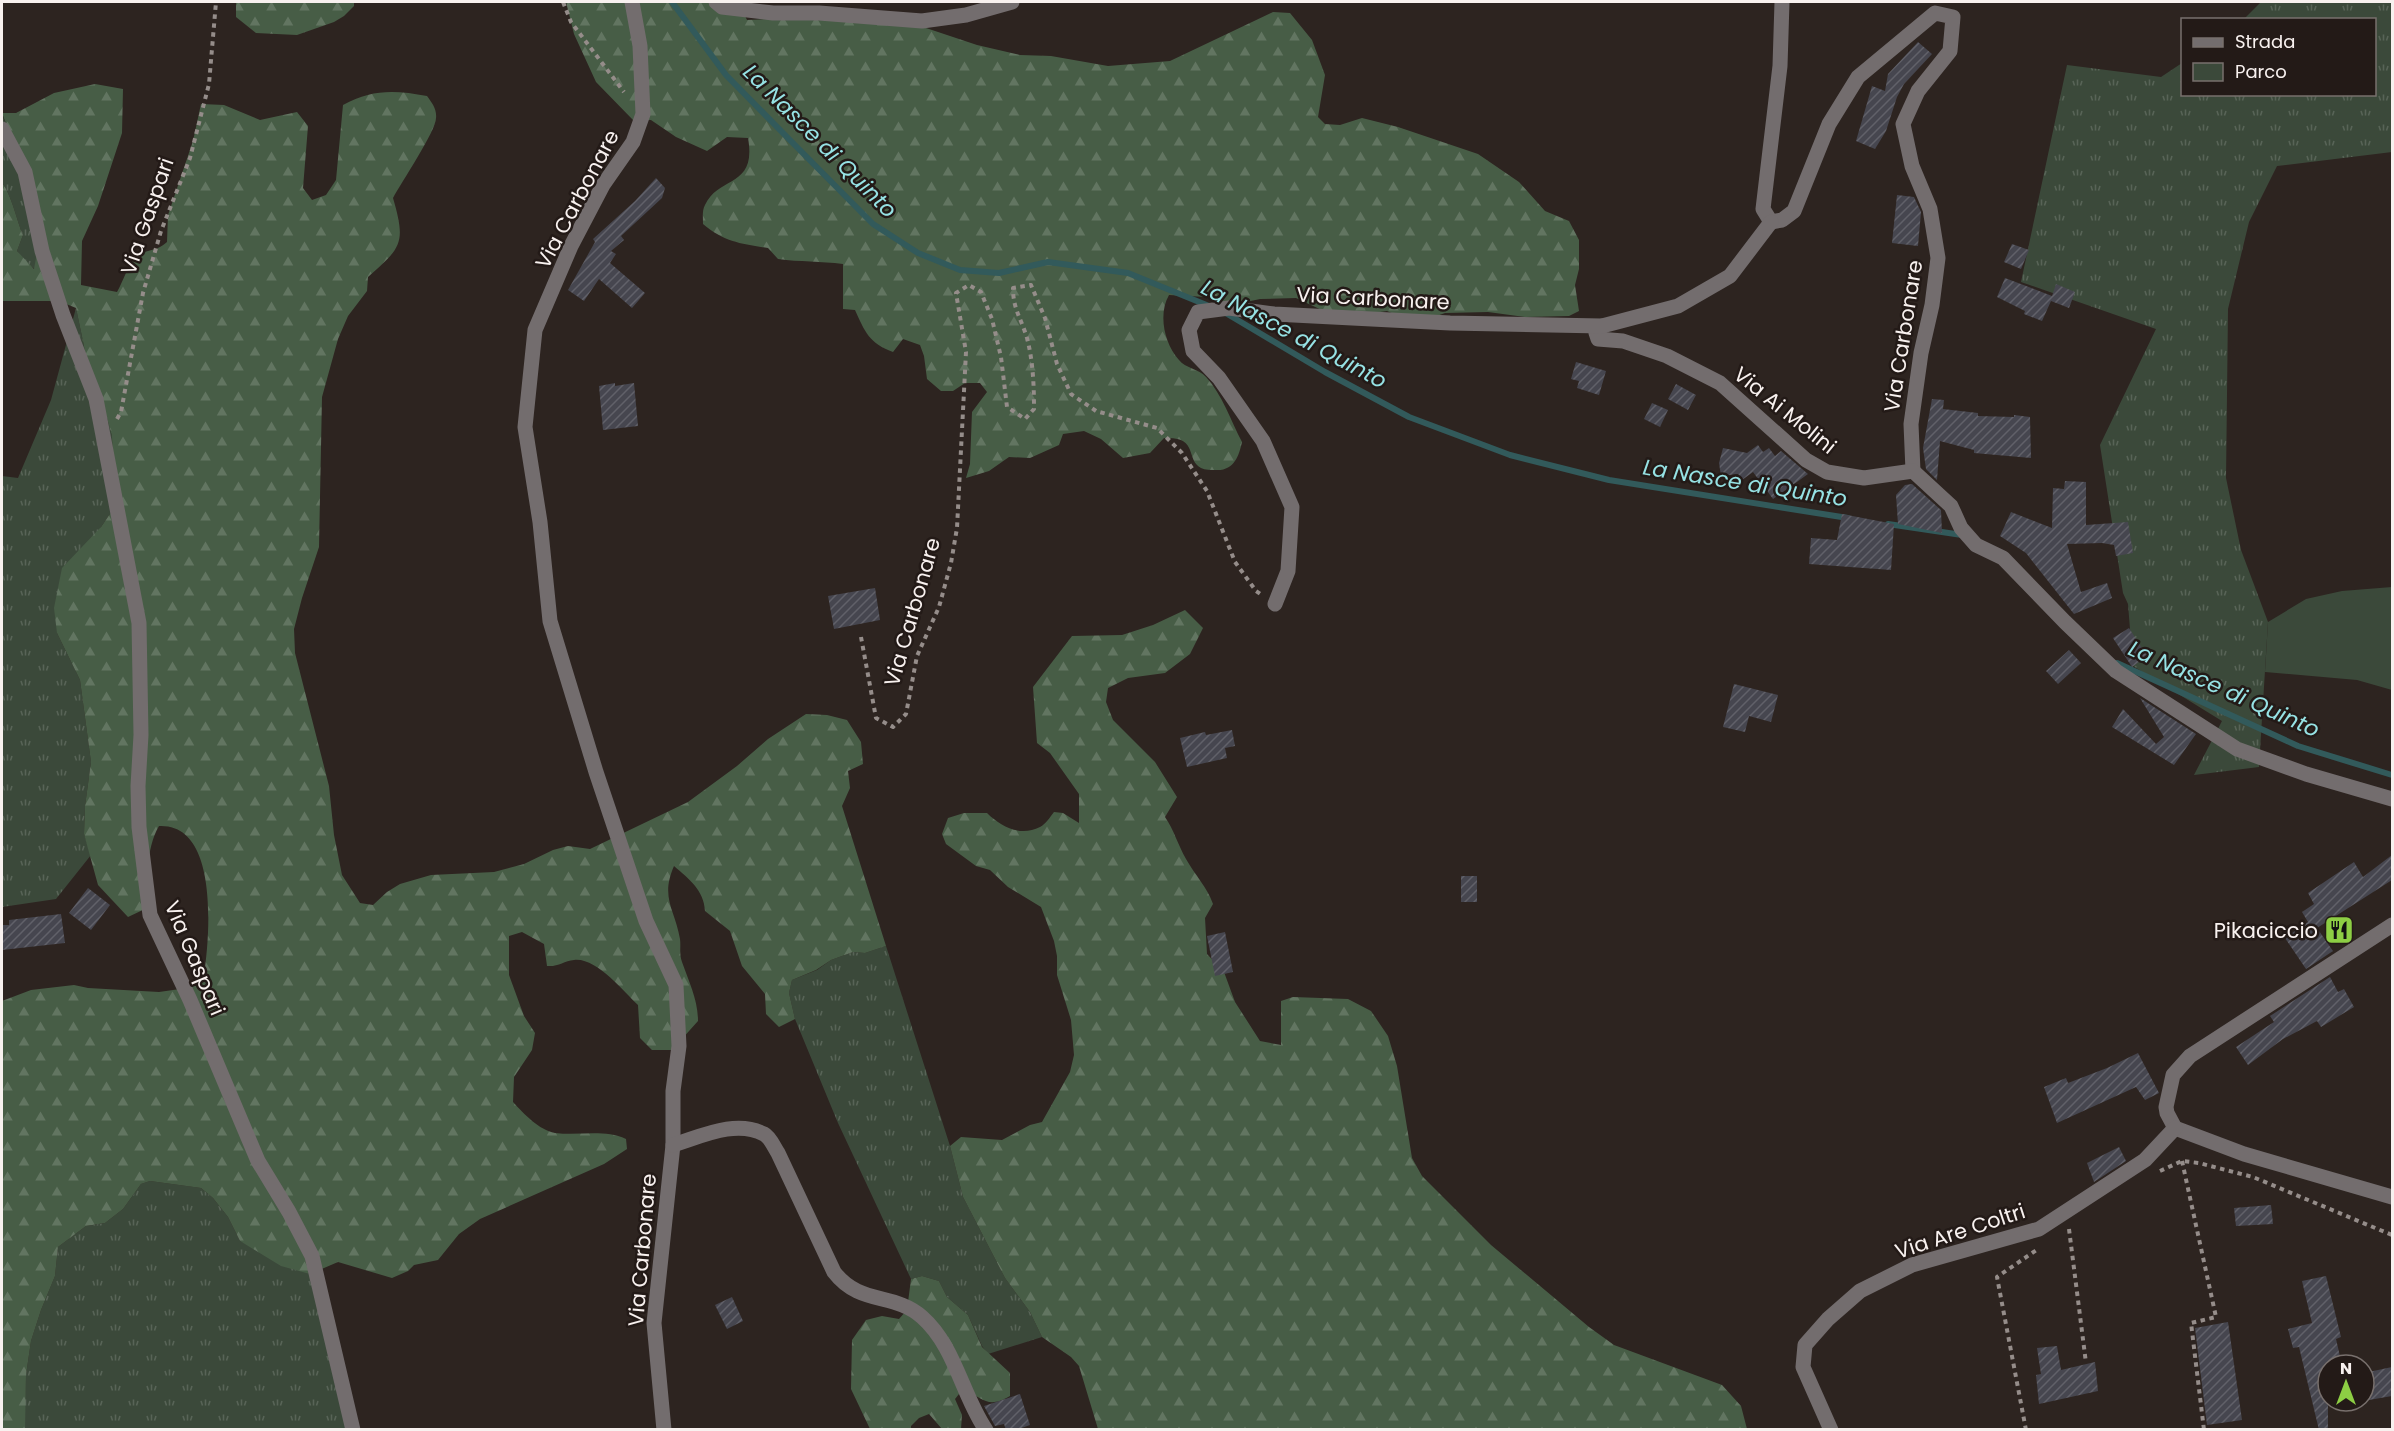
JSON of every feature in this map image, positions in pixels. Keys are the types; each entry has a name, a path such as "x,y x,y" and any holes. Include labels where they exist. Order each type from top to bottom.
{"street":[{"name":"Via Carbonare","path":"632,2 640,46 643,114 633,142 603,185 571,246 535,330 525,427 540,522 550,621 596,772 646,921 676,985 679,1046 673,1091 673,1145 654,1323 664,1430"},
{"path":"716,2 722,7 773,13 819,13 922,21 966,15 1012,2"},
{"path":"1771,222 1763,209 1780,66 1782,2"},
{"name":"Via Carbonare","path":"1275,604 1288,571 1292,507 1263,441 1219,378 1193,351 1189,330 1198,312 1228,308 1274,314 1450,323 1602,326 1678,306 1730,276 1771,222 1782,220 1794,211 1829,124 1858,77 1935,13 1953,17 1950,51 1918,91 1903,124 1912,166 1930,209 1938,258 1911,424 1913,471"},
{"name":"Via Gaspari","path":"2,129 25,172 42,251 63,315 96,399 140,623 139,817 150,915 258,1161 312,1256 353,1430"},
{"name":"Via Ai Molini","path":"1602,326 1596,333 1598,339 1623,341 1667,356 1720,383 1806,460 1827,472 1864,478 1913,471"},
{"path":"1913,471 1951,506 1961,528 1976,545 2003,558 2116,671 2237,748 2306,774 2392,799"},
{"path":"2392,925 2190,1056 2173,1075 2166,1107 2175,1128 2244,1154 2392,1197"},
{"name":"Via Carbonare","path":"673,1145 727,1128 751,1130 766,1135 778,1153 834,1272 844,1285 861,1294 903,1305 922,1317 935,1331 948,1353 974,1412 986,1430"},
{"name":"Via Are Coltri","path":"1831,1430 1803,1367 1805,1346 1828,1319 1860,1291 1912,1265 2039,1228 2145,1160 2175,1128"}],"path":[{"name":"Via Gaspari","path":"104,440 121,412 143,293 161,231 193,148 209,84 216,2"},
{"path":"563,2 571,22 626,96"},
{"name":"Via Carbonare","path":"861,638 876,718 893,727 906,714 917,656 939,607 951,563 957,528 966,352 956,293 969,285 981,291 992,319 1001,357 1007,407 1025,419 1034,409 1034,378 1026,337 1013,304 1013,288 1031,285 1044,318 1057,364 1071,394 1096,411 1157,428 1182,453 1207,491 1235,562 1256,591 1275,604"},
{"path":"2182,1161 2216,1317 2191,1323 2204,1430"},
{"path":"2155,1173 2182,1161 2253,1177 2392,1235"},
{"path":"2059,1234 2068,1227 2086,1363"},
{"path":"2026,1430 1997,1277 2042,1246"}],"green space":[{"path":"236,2 354,2 354,6 334,22 297,35 256,33 236,17"},
{"path":"566,2 738,2 747,20 833,16 880,21 926,28 977,45 1020,55 1051,56 1108,66 1170,61 1273,12 1290,13 1312,40 1325,75 1318,117 1325,124 1340,125 1362,118 1398,127 1478,154 1519,182 1545,211 1569,221 1579,240 1579,269 1575,285 1579,311 1569,316 1525,317 1488,312 1445,313 1434,317 1403,318 1387,311 1366,314 1326,312 1296,298 1260,299 1232,305 1207,297 1169,295 1163,319 1166,337 1182,363 1203,374 1222,400 1242,442 1235,462 1222,470 1201,468 1193,459 1187,444 1175,438 1164,438 1150,453 1123,458 1101,439 1084,431 1063,434 1059,445 1030,458 1009,457 989,471 966,478 970,464 972,412 987,392 980,383 965,383 953,391 941,391 927,379 920,345 903,339 893,352 873,341 865,331 855,310 843,309 843,264 778,259 768,248 726,238 703,224 704,207 711,196 742,173 747,165 748,138 727,137 707,151 676,137 651,120 633,120 596,82 574,34"},
{"path":"2261,2 2392,2 2392,152 2277,166 2249,222 2228,309 2226,478 2241,550 2268,622 2259,767 2194,775 2222,721 2133,666 2128,604 2123,593 2100,445 2156,329 2021,282 2067,65 2161,77 2181,64 2181,96 2376,96 2376,18 2245,18"},
{"path":"95,84 123,89 122,133 98,206 82,241 81,285 117,292 136,257 159,248 167,242 168,215 193,141 201,104 224,105 260,120 297,112 308,126 303,188 312,200 326,195 336,180 343,105 364,96 394,92 427,96 435,109 436,118 430,134 393,198 399,225 398,243 388,258 368,277 367,291 348,316 338,339 322,397 319,547 294,629 295,653 329,786 334,835 342,875 360,903 373,905 400,884 431,875 494,872 524,864 553,850 568,846 590,849 688,802 737,766 768,739 806,714 827,715 847,720 861,742 863,764 848,771 850,788 842,806 886,946 865,953 853,952 831,960 816,970 792,980 789,993 795,1019 779,1027 766,1014 765,994 742,966 730,931 705,911 699,891 674,866 668,895 678,929 681,959 695,998 698,1021 672,1050 652,1050 640,1038 638,1005 609,976 582,960 547,966 544,944 522,932 509,936 509,975 524,1016 535,1033 532,1050 514,1077 513,1102 543,1129 564,1134 600,1133 618,1136 626,1139 627,1149 604,1164 480,1219 459,1234 438,1260 414,1265 408,1271 392,1278 338,1262 310,1274 281,1266 240,1241 228,1217 213,1198 201,1188 150,1181 141,1184 123,1209 105,1223 86,1226 58,1247 55,1276 31,1341 26,1375 25,1429 2,1429 2,1001 31,990 74,985 88,988 159,992 180,989 204,974 208,934 206,884 201,861 192,842 178,830 159,826 151,845 147,908 128,917 98,885 84,834 91,762 80,680 57,633 54,608 62,568 101,527 114,508 112,436 107,418 87,375 76,308 59,301 2,301 2,183 11,200 23,235 17,251 34,269 43,221 2,113 16,113 54,93"},
{"path":"2,114 43,221 35,269 26,263 17,251 23,235 11,200 2,183"},
{"path":"76,308 87,375 107,418 112,436 114,508 101,527 57,633 80,680 91,762 84,834 91,855 56,899 2,907 2,476 18,478 51,400"},
{"path":"2392,587 2392,690 2357,680 2265,672 2268,622 2306,599 2342,591"},
{"path":"1185,610 1203,628 1190,654 1165,673 1128,678 1108,688 1106,702 1113,720 1155,762 1177,797 1165,817 1186,859 1208,892 1213,904 1205,918 1207,954 1224,972 1235,1002 1260,1041 1281,1045 1281,1001 1293,997 1348,999 1371,1011 1388,1036 1397,1066 1412,1158 1422,1176 1491,1245 1589,1327 1614,1345 1722,1385 1741,1406 1747,1429 1098,1429 1079,1366 1071,1357 1042,1337 1030,1312 1005,1278 963,1197 950,1146 961,1137 1002,1140 1030,1125 1042,1122 1070,1072 1074,1055 1071,1020 1057,975 1054,941 1041,907 1008,887 990,870 976,866 946,844 942,834 948,818 964,813 987,813 1005,826 1019,831 1040,827 1054,812 1063,813 1079,823 1079,794 1050,753 1037,743 1033,687 1072,636 1122,635 1153,625"},
{"path":"886,946 950,1146 963,1197 1005,1278 1030,1312 1042,1337 988,1354 968,1315 947,1297 939,1281 922,1276 911,1279 838,1123 795,1019 789,993 792,980 817,970 831,960 853,952 865,953"},
{"path":"150,1181 201,1188 213,1198 228,1217 240,1241 310,1274 352,1430 24,1430 26,1375 31,1341 55,1276 58,1247 86,1226 105,1223 123,1209 141,1184"},
{"path":"922,1276 939,1281 947,1297 968,1315 982,1347 1010,1373 1010,1396 991,1402 963,1389 955,1399 962,1415 961,1429 942,1429 929,1414 919,1418 911,1429 870,1429 851,1389 852,1340 866,1320 882,1316 899,1319 907,1310 911,1279"}],"building":[{"path":"1918,42 1932,54 1904,84 1897,97 1886,131 1875,149 1856,141 1872,86 1885,91 1888,74"},
{"path":"656,178 665,188 662,198 621,236 624,240 611,251 616,254 610,263 645,293 632,308 599,279 584,301 568,290 595,242 593,239 635,201"},
{"path":"1897,195 1914,197 1921,212 1918,246 1892,243"},
{"path":"2012,244 2029,250 2021,269 2004,262"},
{"path":"2005,278 2052,296 2056,284 2075,292 2069,308 2051,301 2042,321 2024,314 2025,311 1997,297"},
{"path":"1576,362 1606,371 1599,395 1577,388 1579,381 1571,379"},
{"path":"615,383 615,386 634,383 638,426 603,430 599,386"},
{"path":"1676,384 1696,395 1688,410 1668,399"},
{"path":"1932,399 1944,400 1943,409 1978,413 1978,416 2030,417 2031,458 1974,453 1974,450 1940,441 1937,480 1926,469 1923,448"},
{"path":"1652,403 1668,410 1660,427 1644,419"},
{"path":"1758,445 1763,452 1769,448 1775,456 1781,451 1808,474 1773,499 1753,472 1742,480 1738,474 1721,476 1719,463 1723,448 1747,453"},
{"path":"2065,481 2086,482 2086,525 2128,522 2133,553 2116,556 2114,545 2102,543 2067,544 2081,592 2107,583 2112,598 2074,614 2026,553 2000,536 2011,512 2052,528 2053,488 2064,489"},
{"path":"1912,484 1941,510 1942,533 1898,524 1896,495 1905,485"},
{"path":"1842,514 1894,524 1891,570 1809,564 1811,538 1837,540"},
{"path":"875,588 880,620 834,629 828,596"},
{"path":"2129,628 2147,656 2132,667 2113,638"},
{"path":"2069,650 2081,663 2058,684 2046,671"},
{"path":"1734,684 1778,695 1771,722 1749,716 1745,732 1723,727"},
{"path":"2140,698 2196,734 2174,765 2112,727 2123,709 2156,744 2164,737"},
{"path":"1232,730 1235,746 1225,748 1227,758 1187,767 1180,738 1205,732 1206,735"},
{"path":"2392,855 2392,880 2317,928 2333,951 2306,969 2285,938 2308,922 2302,912 2314,904 2308,893 2354,862 2363,877"},
{"path":"1461,876 1477,876 1477,902 1461,902"},
{"path":"88,888 110,905 91,930 69,913"},
{"path":"61,914 65,943 2,950 2,925 9,925 9,920"},
{"path":"1225,932 1233,972 1215,976 1207,936"},
{"path":"2330,977 2338,992 2344,989 2354,1007 2321,1027 2317,1021 2283,1039 2248,1065 2236,1047 2274,1022 2270,1016"},
{"path":"2138,1053 2159,1093 2145,1100 2136,1087 2057,1123 2044,1087 2066,1078 2068,1083"},
{"path":"2119,1147 2126,1161 2094,1182 2087,1163"},
{"path":"2271,1205 2273,1224 2236,1226 2234,1208"},
{"path":"2326,1276 2341,1337 2336,1339 2339,1353 2316,1353 2316,1413 2328,1413 2328,1430 2319,1430 2299,1347 2293,1348 2288,1329 2312,1323 2302,1281"},
{"path":"732,1297 743,1321 727,1329 715,1305"},
{"path":"2228,1322 2242,1420 2207,1425 2195,1328"},
{"path":"2057,1346 2061,1370 2095,1362 2098,1391 2039,1404 2036,1375 2041,1374 2037,1348"},
{"path":"2392,1367 2392,1396 2376,1399 2376,1370"},
{"path":"1020,1394 1030,1425 1016,1430 1006,1430 1004,1424 995,1426 984,1406"}],"waterway":[{"name":"La Nasce di Quinto","path":"672,2 726,75 873,224 918,253 960,270 999,273 1048,262 1128,273 1209,306"},
{"name":"La Nasce di Quinto","path":"1224,312 1325,372 1409,417 1510,455 1609,480 1848,518"},
{"name":"La Nasce di Quinto","path":"1888,524 1962,535"},
{"name":"La Nasce di Quinto","path":"2117,663 2298,746 2392,775"}],"place":[{"name":"Pikaciccio","path":"2339,930"}]}
